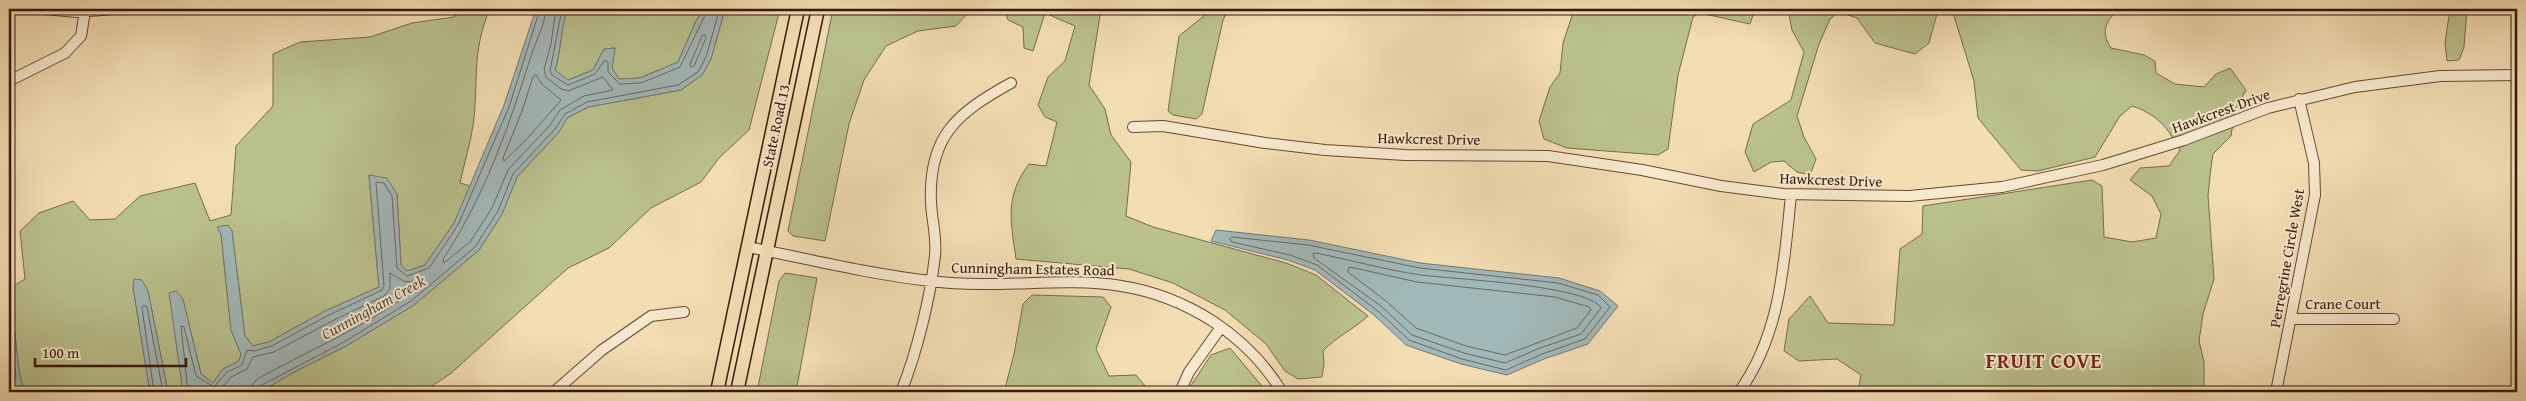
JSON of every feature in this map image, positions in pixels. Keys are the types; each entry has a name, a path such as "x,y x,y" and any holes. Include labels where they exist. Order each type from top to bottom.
{"main road":[{"name":"State Road 13","path":"717,392 797,13"},
{"name":"State Road 13","path":"737,392 817,15"}],"street":[{"path":"44,9 85,11 114,9"},
{"path":"9,81 65,53 79,37 84,26 85,11"},
{"name":"Hawkcrest Drive","path":"1133,127 1163,126 1265,143 1325,150 1403,155 1548,156 1642,170 1721,186 1791,195 1909,196 2008,186 2103,165 2158,149 2268,108 2298,99 2380,82 2440,76 2517,75"},
{"path":"901,392 919,337 930,281 936,237 931,187 936,154 950,128 963,112 1011,83"},
{"name":"Perregrine Circle West","path":"2276,392 2312,222 2316,187 2314,163 2298,99"},
{"path":"1739,392 1764,346 1778,302 1783,275 1791,195"},
{"name":"Cunningham Estates Road","path":"748,247 930,281 975,284 1049,281 1108,283 1143,289 1165,296 1186,306 1221,327 1253,355 1282,392"},
{"path":"554,392 602,350 651,316 684,312"},
{"name":"Crane Court","path":"2292,319 2394,319"},
{"path":"1180,392 1189,372 1221,327"}],"green space":[{"path":"460,9 490,9 480,39 473,126 460,183 471,186 454,223 425,265 407,271 401,265 397,194 369,175 379,287 325,311 269,342 253,346 245,336 232,231 218,228 221,234 231,330 241,354 239,361 223,369 213,383 201,374 183,300 170,293 183,392 168,392 148,291 133,287 150,392 24,392 19,372 10,288 25,279 20,231 39,213 73,201 90,220 115,219 140,196 195,183 210,221 231,215 236,146 273,106 273,54 300,42 370,37 412,23 454,17"},
{"path":"567,9 704,9 696,21 678,62 640,78 619,79 612,68 615,48 604,49 593,70 568,80 555,71"},
{"path":"730,9 780,9 749,130 719,158 701,182 651,208 609,248 568,268 450,374 423,392 260,392 296,371 346,346 414,305 479,250 502,214 517,177 559,132 567,118 588,107 681,90 702,75 711,59 723,16"},
{"path":"833,9 980,9 968,13 956,26 918,31 886,46 864,80 849,124 825,241 793,236 788,231"},
{"path":"1004,9 1101,9 1089,85 1105,109 1111,135 1131,162 1126,216 1153,227 1286,263 1316,275 1368,316 1323,351 1322,377 1298,379 1285,371 1266,344 1225,310 1173,283 1129,269 1016,259 1011,221 1013,199 1021,176 1029,164 1046,166 1057,122 1045,117 1038,105 1048,77 1065,61 1075,26 1045,13 1033,51 1024,48 1023,27 1008,20"},
{"path":"1207,9 1229,9 1223,20 1202,114 1196,119 1173,115 1168,111 1179,36 1205,15"},
{"path":"1573,9 1755,9 1750,24 1700,13 1693,17 1678,75 1668,149 1658,155 1567,148 1544,139 1539,121 1550,87 1560,73 1563,43"},
{"path":"1788,9 1942,9 1938,10 1929,43 1915,54 1875,43 1857,18 1839,12 1830,19 1819,44 1797,116 1804,137 1816,159 1810,175 1797,172 1784,161 1771,162 1754,172 1745,152 1753,124 1791,100 1804,52 1792,30"},
{"path":"1948,9 2118,9 2110,18 2105,32 2111,48 2144,55 2155,61 2156,73 2175,84 2204,87 2216,74 2230,68 2246,90 2235,110 2231,136 2213,154 2211,167 2208,195 2214,279 2203,314 2199,341 2204,362 2204,392 1858,392 1861,375 1837,359 1799,361 1784,351 1789,319 1810,296 1828,323 1894,325 1900,249 1922,234 1923,206 2092,180 2102,186 2104,237 2132,242 2156,238 2161,214 2152,196 2130,180 2140,168 2169,166 2180,150 2161,123 2148,113 2132,106 2120,116 2095,157 2038,171 2021,170 1978,118 1974,81 1954,16"},
{"path":"2450,9 2467,9 2464,47 2459,60 2447,61 2445,43"},
{"path":"785,273 817,278 796,392 757,392 779,281"},
{"path":"1032,295 1103,297 1111,307 1096,349 1109,376 1136,375 1150,392 1004,392 1014,354 1023,304"},
{"path":"1230,348 1267,392 1192,392 1190,387 1211,355"}],"water":[{"name":"Cunningham Creek","path":"536,9 567,9 555,70 568,80 593,70 604,49 615,48 612,68 619,79 640,78 678,62 696,21 704,9 730,9 723,16 711,59 702,75 681,90 588,107 567,118 559,132 517,177 502,214 479,250 414,305 346,346 296,371 260,392 183,392 169,293 176,291 183,299 201,374 213,383 223,369 239,361 241,354 231,330 221,234 217,227 228,225 232,231 245,336 253,346 269,342 325,311 379,287 369,175 387,178 397,194 401,265 407,271 425,265 454,223 504,105"},
{"path":"1216,230 1309,240 1420,263 1559,278 1600,291 1618,306 1588,344 1544,359 1507,375 1461,364 1406,345 1374,315 1315,270 1288,260 1211,241"},
{"path":"134,279 142,280 148,291 168,392 150,392 133,287"},
{"path":"10,288 19,372 24,392 13,392 9,373"}],"district":[{"name":"FRUIT COVE","path":"2044,361"}]}
